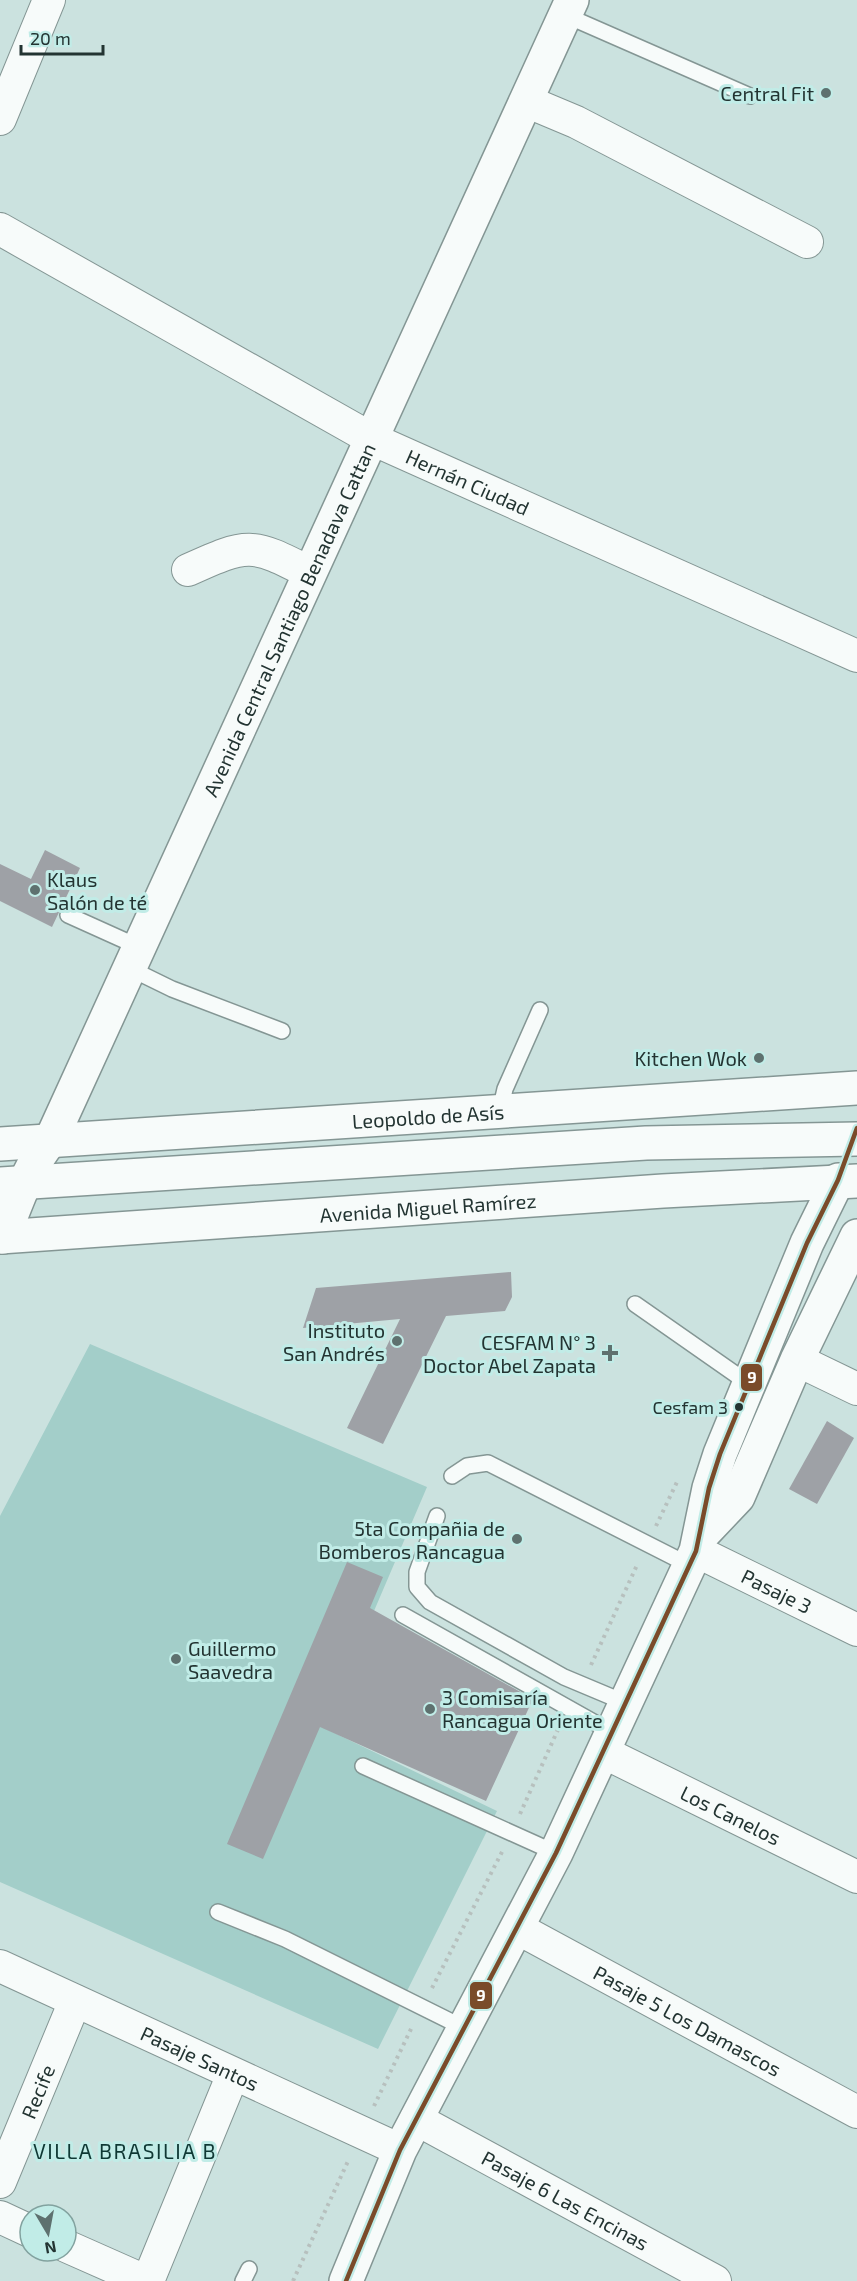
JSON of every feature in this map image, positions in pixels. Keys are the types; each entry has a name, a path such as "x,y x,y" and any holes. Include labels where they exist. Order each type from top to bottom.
{"street":[{"path":"0,119 49,0"},
{"name":"Avenida Central Santiago Benadava Cattan","path":"2,1237 13,1183 51,1140 568,8"},
{"path":"526,101 576,122 807,242"},
{"name":"Hernán Ciudad","path":"0,229 372,439 857,656"},
{"path":"188,570 229,551 249,548 276,555 310,573"},
{"name":"Leopoldo de Asís","path":"0,1144 857,1088"},
{"path":"13,1183 646,1143 855,1136 847,1181 807,1243 748,1383 709,1488 696,1550 609,1743 556,1853 400,2150 346,2281"},
{"name":"Avenida Miguel Ramírez","path":"2,1237 847,1181"},
{"path":"696,1550 738,1497 797,1360 857,1236"},
{"path":"797,1360 857,1389"},
{"name":"Pasaje 3","path":"696,1550 857,1630"},
{"name":"Los Canelos","path":"609,1743 857,1877"},
{"name":"Pasaje 5 Los Damascos","path":"517,1929 857,2112"},
{"name":"Pasaje Santos","path":"0,1966 400,2150"},
{"name":"Recife","path":"0,2182 75,2001"},
{"path":"78,2251 146,2281 233,2074"},
{"name":"Pasaje 6 Las Encinas","path":"416,2120 715,2281"},
{"path":"0,2217 18,2225"}],"lane":[{"path":"568,8 750,96"},
{"path":"68,915 134,957 172,989 282,1031"},
{"path":"500,1111 505,1089 540,1010"},
{"path":"635,1304 748,1383"},
{"path":"452,1476 467,1466 488,1463 648,1543 696,1550"},
{"path":"437,1516 417,1572 417,1587 423,1594 440,1608 582,1685 626,1703"},
{"path":"403,1615 568,1706 609,1743"},
{"path":"363,1766 556,1853"},
{"path":"218,1912 285,1939 464,2028"}],"path":[{"path":"582,1685 679,1478"},
{"path":"293,2281 422,2007 511,1834 568,1706"}],"shaded area":[{"name":"Guillermo Saavedra","path":"90,1344 427,1487 324,1728 497,1811 378,2049 0,1882 0,1516"}],"building":[{"name":"Klaus Salón de té","path":"45,850 80,868 52,927 0,901 0,864 31,879"},
{"path":"511,1272 512,1297 505,1311 446,1316 383,1444 347,1428 400,1319 303,1328 316,1288"},
{"path":"827,1421 854,1438 817,1504 789,1489"},
{"name":"3 Comisaría Rancagua Oriente","path":"347,1562 383,1577 370,1608 533,1699 486,1801 320,1727 263,1859 227,1844"}],"transit line":[{"name":"9","path":"346,2281 400,2150 556,1853 696,1551 709,1488 720,1454 807,1243 838,1180 857,1128"}],"place":[{"name":"Central Fit","path":"826,93"},
{"name":"Klaus Salón de té","path":"35,890"},
{"name":"Kitchen Wok","path":"759,1058"},
{"name":"Instituto San Andrés","path":"397,1341"},
{"name":"CESFAM N° 3 Doctor Abel Zapata","path":"610,1353"},
{"name":"Cesfam 3","path":"739,1407"},
{"name":"5ta Compañia de Bomberos Rancagua","path":"517,1539"},
{"name":"Guillermo Saavedra","path":"176,1659"},
{"name":"3 Comisaría Rancagua Oriente","path":"430,1709"}],"district":[{"name":"VILLA BRASILIA B","path":"125,2150"}]}
